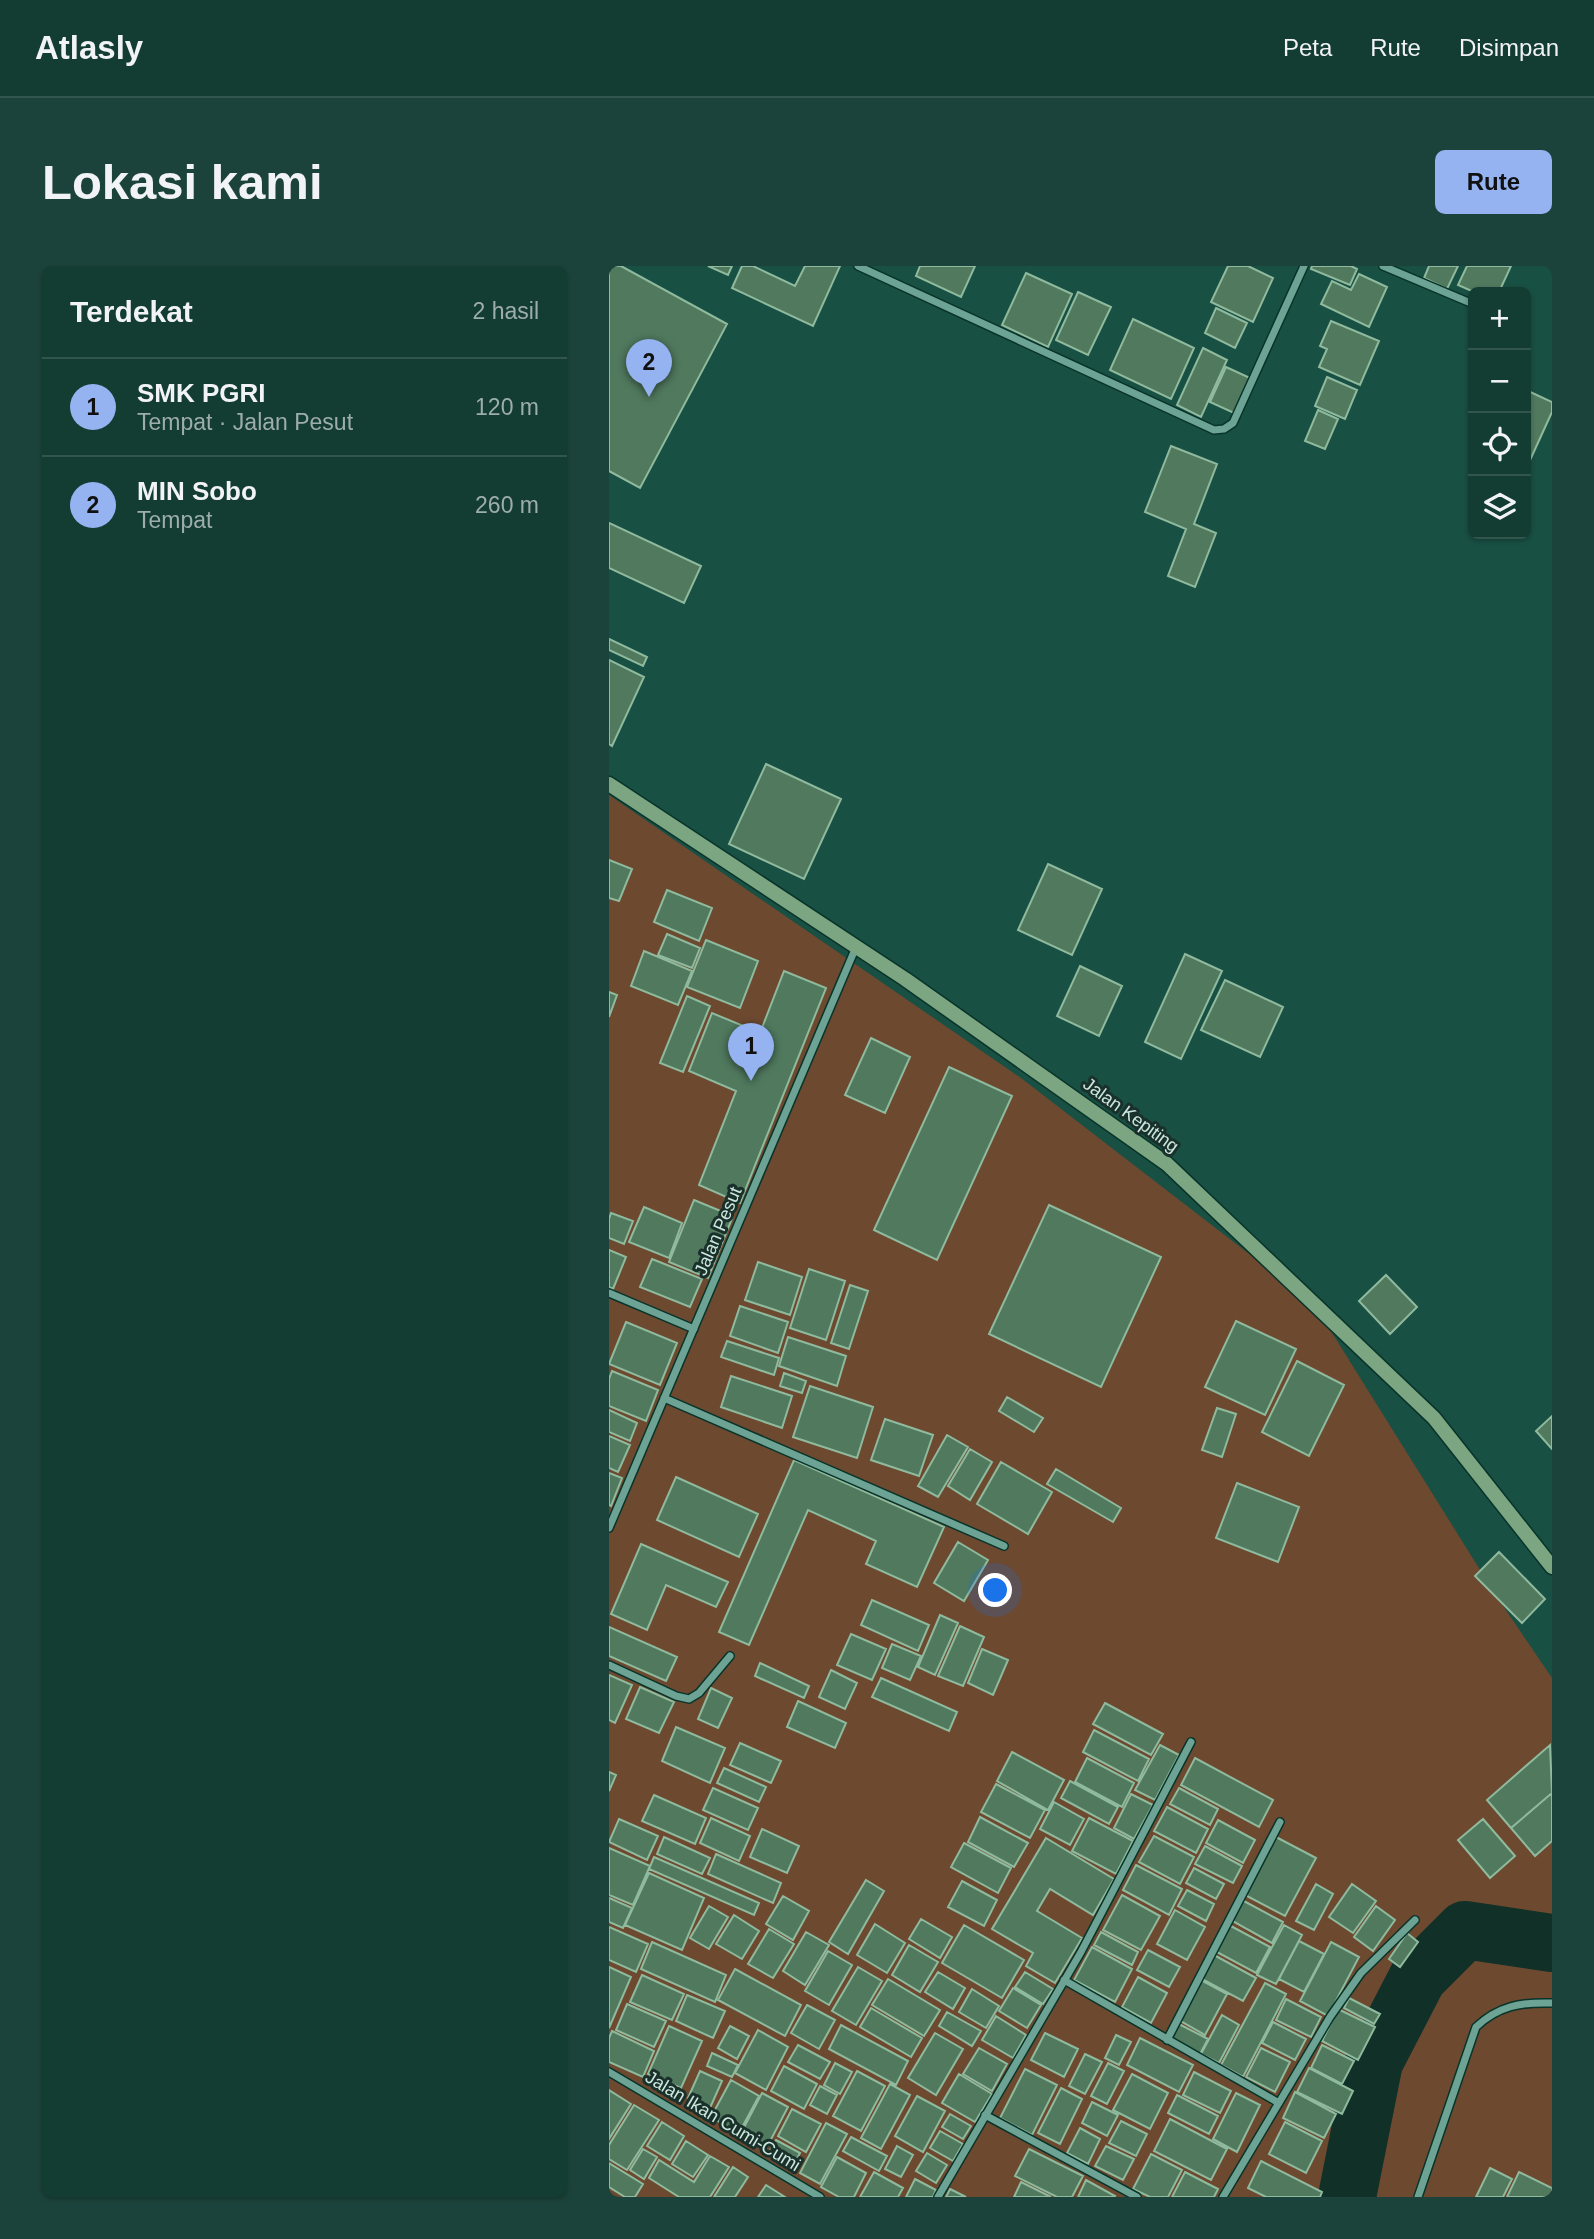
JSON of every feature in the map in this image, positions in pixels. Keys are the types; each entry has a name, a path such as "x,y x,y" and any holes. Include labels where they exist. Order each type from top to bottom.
{"main road":[{"name":"Jalan Kepiting","path":"609,784 905,979 1167,1164 1434,1418 1552,1567"}],"street":[{"path":"859,266 1214,430 1224,429 1233,423 1304,266"},
{"path":"1384,266 1468,302"},
{"name":"Jalan Pesut","path":"609,1528 856,947"},
{"path":"609,1293 694,1329"},
{"path":"664,1398 1004,1546"},
{"path":"609,1665 676,1696 689,1699 699,1693 730,1656"},
{"path":"938,2197 1064,1980 1191,1742"},
{"path":"1167,2040 1280,1822"},
{"path":"1223,2197 1330,2017 1361,1973 1415,1920"},
{"path":"1064,1980 1279,2103"},
{"path":"1418,2197 1476,2027 1489,2014 1511,2006 1535,2002 1552,2003"},
{"name":"Jalan Ikan Cumi-Cumi","path":"609,2072 820,2197"},
{"path":"985,2115 1137,2197"}],"shaded area":[{"path":"609,795 1021,1078 1314,1304 1497,1597 1552,1678 1552,2197 609,2197"}],"building":[{"path":"609,266 621,266 727,324 640,488 609,471"},
{"path":"708,266 732,266 728,275"},
{"path":"742,266 753,266 795,286 805,266 840,266 813,326 732,288"},
{"path":"920,266 975,266 961,297 916,276"},
{"path":"1228,266 1248,266 1273,278 1253,322 1211,302"},
{"path":"1312,266 1351,266 1357,269 1350,285 1311,269"},
{"path":"1429,266 1458,266 1447,289 1424,278"},
{"path":"1467,266 1511,266 1501,287 1468,287 1468,289 1458,285"},
{"path":"1026,273 1072,294 1048,347 1002,325"},
{"path":"1359,274 1387,287 1369,327 1321,304 1332,281 1351,290"},
{"path":"1078,292 1111,307 1088,355 1056,340"},
{"path":"1216,308 1247,323 1235,348 1205,333"},
{"path":"1133,319 1194,348 1171,399 1110,370"},
{"path":"1331,321 1379,341 1360,385 1319,367 1327,349 1320,346"},
{"path":"1203,348 1227,360 1201,417 1177,405"},
{"path":"1226,367 1250,378 1234,413 1210,402"},
{"path":"1327,377 1357,390 1345,419 1315,406"},
{"path":"1531,392 1552,402 1552,412 1531,458"},
{"path":"1318,410 1338,419 1325,449 1305,441"},
{"path":"1171,446 1217,464 1194,524 1216,533 1195,587 1168,576 1186,529 1145,512"},
{"path":"609,523 701,566 684,603 609,568"},
{"path":"609,639 647,657 643,666 609,650"},
{"path":"609,660 644,677 612,746 609,744"},
{"path":"766,764 841,799 804,879 729,844"},
{"path":"609,860 632,869 619,901 609,898"},
{"path":"1048,864 1102,889 1072,955 1018,930"},
{"path":"667,890 712,908 699,941 654,922"},
{"path":"667,934 700,948 692,968 658,955"},
{"path":"706,940 758,961 740,1008 687,987"},
{"path":"644,951 692,971 678,1005 631,986"},
{"path":"1185,954 1222,971 1181,1059 1145,1042"},
{"path":"1080,966 1122,986 1099,1036 1057,1016"},
{"path":"784,971 826,988 740,1203 699,1185 736,1091 689,1071 712,1013 760,1033"},
{"path":"1225,980 1283,1007 1260,1057 1201,1030"},
{"path":"609,992 617,995 609,1017"},
{"path":"687,996 710,1006 683,1072 660,1063"},
{"path":"871,1038 910,1057 885,1113 845,1095"},
{"path":"949,1067 1012,1096 937,1260 874,1230"},
{"path":"694,1200 733,1216 708,1278 669,1262"},
{"path":"1049,1205 1161,1257 1101,1387 989,1334"},
{"path":"644,1207 682,1223 669,1258 629,1242"},
{"path":"611,1213 633,1221 624,1244 609,1238"},
{"path":"609,1250 626,1257 613,1289 609,1287"},
{"path":"652,1259 702,1279 690,1307 640,1287"},
{"path":"758,1262 802,1277 790,1315 745,1300"},
{"path":"809,1269 845,1281 826,1340 790,1328"},
{"path":"1386,1275 1417,1307 1390,1334 1359,1301"},
{"path":"850,1285 868,1291 849,1349 831,1343"},
{"path":"740,1306 788,1322 778,1353 730,1336"},
{"path":"1236,1321 1296,1349 1265,1415 1205,1387"},
{"path":"626,1322 677,1343 660,1385 609,1364"},
{"path":"788,1337 846,1356 837,1386 779,1366"},
{"path":"727,1341 779,1358 774,1375 721,1357"},
{"path":"1297,1361 1344,1385 1309,1456 1262,1432"},
{"path":"612,1371 658,1390 646,1421 609,1406 609,1379"},
{"path":"784,1373 806,1381 802,1393 780,1386"},
{"path":"731,1376 792,1396 782,1428 721,1407"},
{"path":"810,1386 873,1407 857,1458 793,1437"},
{"path":"1007,1397 1043,1418 1034,1432 999,1411"},
{"path":"1217,1408 1236,1414 1222,1457 1202,1450"},
{"path":"609,1410 637,1423 630,1441 609,1432"},
{"path":"1552,1416 1552,1449 1536,1431"},
{"path":"885,1419 933,1435 919,1476 871,1460"},
{"path":"947,1435 968,1447 938,1497 918,1486"},
{"path":"609,1436 630,1445 618,1472 609,1468"},
{"path":"970,1449 992,1462 970,1500 948,1486"},
{"path":"794,1460 944,1527 917,1587 866,1564 876,1541 808,1510 749,1645 719,1632"},
{"path":"1001,1462 1052,1492 1028,1534 977,1504"},
{"path":"1056,1469 1121,1508 1113,1522 1047,1484"},
{"path":"609,1473 622,1478 611,1506 609,1505"},
{"path":"676,1477 758,1514 739,1557 657,1520"},
{"path":"1237,1483 1299,1507 1278,1562 1216,1538"},
{"path":"958,1542 988,1560 964,1601 934,1583"},
{"path":"641,1544 728,1582 716,1607 666,1585 647,1630 611,1614"},
{"path":"1499,1552 1545,1599 1522,1623 1475,1576"},
{"path":"872,1600 929,1625 918,1651 861,1625"},
{"path":"940,1615 958,1623 935,1675 918,1667"},
{"path":"960,1626 984,1637 963,1686 938,1676"},
{"path":"609,1627 677,1657 666,1681 609,1656"},
{"path":"851,1634 886,1649 872,1680 837,1665"},
{"path":"892,1644 921,1656 910,1680 882,1668"},
{"path":"982,1649 1008,1660 993,1695 968,1683"},
{"path":"760,1663 809,1686 804,1698 755,1676"},
{"path":"831,1670 857,1683 845,1709 819,1697"},
{"path":"609,1675 632,1685 615,1723 609,1720"},
{"path":"881,1678 957,1712 949,1731 872,1697"},
{"path":"640,1687 674,1702 659,1733 626,1719"},
{"path":"711,1688 732,1698 718,1728 698,1719"},
{"path":"798,1701 846,1723 835,1748 787,1727"},
{"path":"1105,1703 1163,1734 1151,1755 1093,1724"},
{"path":"676,1727 725,1748 710,1783 662,1761"},
{"path":"1094,1730 1149,1759 1138,1781 1083,1752"},
{"path":"740,1743 781,1761 771,1783 730,1765"},
{"path":"1160,1745 1179,1755 1155,1800 1135,1790"},
{"path":"1550,1745 1552,1793 1511,1828 1487,1800"},
{"path":"1012,1752 1064,1780 1048,1810 997,1781"},
{"path":"1087,1758 1134,1783 1122,1807 1075,1782"},
{"path":"1195,1758 1273,1800 1259,1827 1181,1785"},
{"path":"724,1768 766,1787 759,1802 717,1783"},
{"path":"609,1772 616,1775 609,1791"},
{"path":"1070,1781 1118,1807 1109,1824 1061,1798"},
{"path":"996,1784 1045,1810 1030,1838 981,1812"},
{"path":"713,1788 758,1808 748,1830 703,1810"},
{"path":"1179,1788 1218,1809 1210,1825 1170,1804"},
{"path":"1552,1793 1552,1841 1535,1856 1511,1828"},
{"path":"1131,1794 1153,1805 1134,1839 1114,1828"},
{"path":"654,1795 706,1818 695,1844 642,1821"},
{"path":"1054,1802 1084,1819 1070,1845 1040,1829"},
{"path":"1167,1807 1208,1829 1196,1853 1154,1831"},
{"path":"980,1817 1028,1843 1014,1867 968,1842"},
{"path":"711,1818 750,1836 739,1861 700,1843"},
{"path":"1089,1818 1133,1841 1116,1874 1072,1851"},
{"path":"619,1819 658,1836 647,1860 609,1842"},
{"path":"1483,1819 1515,1856 1490,1878 1458,1840"},
{"path":"1218,1820 1255,1840 1243,1863 1206,1843"},
{"path":"762,1829 799,1846 787,1873 750,1857"},
{"path":"1154,1836 1194,1857 1180,1884 1139,1862"},
{"path":"664,1837 710,1858 702,1874 657,1854"},
{"path":"1276,1837 1316,1858 1285,1916 1245,1895"},
{"path":"1046,1838 1114,1879 1093,1915 1050,1889 1037,1911 1082,1938 1055,1983 1026,1966 1033,1953 992,1929"},
{"path":"964,1843 1011,1868 998,1893 951,1867"},
{"path":"1205,1846 1242,1866 1233,1883 1195,1864"},
{"path":"609,1848 650,1866 633,1905 609,1895"},
{"path":"716,1854 781,1883 773,1903 708,1874"},
{"path":"654,1857 759,1903 754,1915 649,1869"},
{"path":"1136,1865 1182,1889 1169,1915 1123,1890"},
{"path":"1194,1868 1224,1884 1216,1899 1186,1883"},
{"path":"649,1873 704,1898 682,1950 625,1925"},
{"path":"866,1880 884,1891 848,1954 829,1942"},
{"path":"962,1881 997,1900 984,1926 948,1907"},
{"path":"1316,1884 1333,1894 1314,1930 1296,1921"},
{"path":"1352,1884 1376,1901 1353,1933 1329,1917"},
{"path":"1187,1890 1214,1904 1206,1921 1178,1906"},
{"path":"1122,1895 1160,1916 1141,1950 1103,1930"},
{"path":"783,1896 809,1911 793,1940 766,1924"},
{"path":"609,1898 632,1908 623,1928 609,1922"},
{"path":"1242,1900 1283,1922 1272,1943 1231,1920"},
{"path":"709,1906 728,1917 709,1949 690,1938"},
{"path":"1376,1906 1395,1920 1373,1951 1354,1937"},
{"path":"1175,1910 1205,1927 1187,1960 1157,1944"},
{"path":"734,1915 759,1931 742,1959 716,1944"},
{"path":"921,1919 952,1937 940,1958 909,1939"},
{"path":"875,1924 905,1943 887,1973 857,1955"},
{"path":"964,1925 1024,1960 1002,1998 942,1963"},
{"path":"1229,1925 1270,1947 1256,1973 1215,1951"},
{"path":"1284,1925 1302,1935 1276,1984 1257,1975"},
{"path":"609,1927 648,1944 636,1972 609,1960"},
{"path":"769,1929 794,1944 773,1978 748,1964"},
{"path":"806,1932 829,1945 805,1985 783,1971"},
{"path":"1101,1932 1138,1952 1132,1965 1094,1945"},
{"path":"1407,1933 1418,1942 1400,1967 1389,1959"},
{"path":"1299,1941 1324,1954 1304,1992 1279,1979"},
{"path":"652,1942 726,1975 715,2002 641,1969"},
{"path":"1331,1942 1359,1957 1328,2016 1300,2001"},
{"path":"909,1945 938,1962 920,1992 892,1975"},
{"path":"1092,1947 1132,1969 1115,2002 1074,1980"},
{"path":"1148,1950 1180,1967 1169,1987 1137,1970"},
{"path":"828,1951 852,1965 829,2005 805,1991"},
{"path":"1214,1955 1256,1978 1243,2001 1202,1979"},
{"path":"609,1967 631,1977 609,2028"},
{"path":"858,1967 882,1981 856,2025 832,2011"},
{"path":"735,1969 801,2005 785,2036 718,2000"},
{"path":"938,1972 965,1988 953,2009 925,1992"},
{"path":"1025,1972 1053,1989 1043,2004 1015,1987"},
{"path":"642,1975 684,1994 672,2020 630,2002"},
{"path":"1138,1977 1167,1993 1151,2023 1122,2007"},
{"path":"888,1979 940,2010 924,2036 872,2005"},
{"path":"1201,1980 1227,1994 1205,2035 1179,2020"},
{"path":"1265,1983 1286,1994 1243,2077 1221,2065"},
{"path":"1013,1988 1041,2005 1027,2028 999,2011"},
{"path":"972,1989 999,2006 986,2028 959,2012"},
{"path":"687,1995 725,2011 713,2038 676,2021"},
{"path":"1349,1998 1380,2014 1374,2024 1344,2008"},
{"path":"1286,1999 1321,2017 1311,2037 1276,2020"},
{"path":"627,2004 666,2021 654,2047 616,2030"},
{"path":"807,2005 835,2020 819,2049 791,2033"},
{"path":"871,2008 922,2038 911,2057 860,2027"},
{"path":"1338,2009 1375,2027 1358,2060 1322,2041"},
{"path":"947,2012 981,2031 972,2046 939,2026"},
{"path":"1222,2015 1239,2025 1219,2063 1201,2054"},
{"path":"996,2016 1026,2035 1013,2058 982,2040"},
{"path":"1273,2022 1306,2039 1295,2060 1262,2043"},
{"path":"1177,2023 1208,2039 1199,2056 1169,2039"},
{"path":"841,2025 908,2061 896,2085 829,2049"},
{"path":"669,2026 702,2041 681,2088 648,2074"},
{"path":"730,2026 749,2036 737,2059 718,2048"},
{"path":"758,2030 788,2047 766,2090 735,2073"},
{"path":"612,2031 654,2051 643,2077 609,2062 609,2038"},
{"path":"935,2033 963,2049 936,2095 908,2078"},
{"path":"1045,2033 1078,2049 1064,2077 1031,2060"},
{"path":"1116,2035 1131,2042 1119,2065 1105,2058"},
{"path":"1140,2038 1193,2065 1179,2092 1127,2065"},
{"path":"798,2045 830,2062 820,2079 788,2062"},
{"path":"1322,2045 1354,2061 1342,2084 1311,2068"},
{"path":"979,2048 1007,2064 992,2091 963,2074"},
{"path":"1261,2048 1290,2062 1275,2092 1246,2077"},
{"path":"712,2053 738,2065 732,2077 707,2066"},
{"path":"1085,2054 1102,2062 1085,2094 1069,2086"},
{"path":"835,2063 852,2072 840,2094 824,2085"},
{"path":"1108,2063 1124,2071 1107,2104 1091,2096"},
{"path":"784,2066 817,2084 804,2109 771,2091"},
{"path":"1309,2068 1353,2091 1342,2114 1297,2092"},
{"path":"1025,2069 1057,2085 1032,2135 1000,2118"},
{"path":"700,2071 722,2081 710,2108 688,2098"},
{"path":"857,2071 885,2086 861,2131 833,2116"},
{"path":"1194,2072 1231,2091 1220,2113 1183,2095"},
{"path":"959,2074 992,2094 975,2122 942,2103"},
{"path":"1132,2074 1168,2093 1150,2129 1113,2110"},
{"path":"731,2080 759,2096 739,2133 711,2117"},
{"path":"890,2084 910,2095 881,2149 861,2138"},
{"path":"820,2086 837,2095 827,2114 810,2105"},
{"path":"1061,2088 1082,2099 1060,2144 1038,2133"},
{"path":"609,2090 631,2104 609,2139"},
{"path":"1295,2092 1336,2114 1324,2138 1283,2118"},
{"path":"762,2093 788,2107 766,2149 740,2135"},
{"path":"1236,2093 1260,2105 1237,2152 1213,2139"},
{"path":"1177,2095 1218,2116 1209,2134 1168,2113"},
{"path":"917,2096 945,2111 923,2152 895,2136"},
{"path":"1092,2102 1118,2115 1107,2136 1082,2123"},
{"path":"634,2105 659,2120 627,2170 609,2159 609,2145"},
{"path":"792,2109 821,2124 806,2152 778,2136"},
{"path":"950,2114 971,2126 963,2139 942,2127"},
{"path":"1170,2119 1227,2149 1211,2180 1154,2151"},
{"path":"1121,2121 1147,2134 1136,2156 1109,2143"},
{"path":"662,2122 684,2136 670,2160 647,2146"},
{"path":"1285,2122 1322,2141 1306,2173 1269,2154"},
{"path":"826,2123 847,2134 820,2184 800,2173"},
{"path":"1080,2128 1100,2139 1088,2164 1067,2153"},
{"path":"940,2131 963,2144 953,2161 930,2148"},
{"path":"851,2137 887,2156 879,2171 843,2151"},
{"path":"776,2140 800,2153 792,2168 767,2155"},
{"path":"686,2141 708,2155 693,2177 672,2164"},
{"path":"897,2146 913,2155 901,2177 885,2169"},
{"path":"1106,2146 1134,2159 1123,2180 1095,2166"},
{"path":"643,2149 657,2157 644,2179 630,2170"},
{"path":"1029,2149 1083,2176 1072,2197 1057,2197 1015,2176"},
{"path":"927,2153 947,2165 936,2183 916,2171"},
{"path":"1151,2154 1182,2170 1168,2197 1150,2197 1133,2189"},
{"path":"710,2156 729,2167 710,2197 679,2197 649,2178 659,2160 694,2182"},
{"path":"837,2157 866,2173 854,2197 839,2197 821,2187"},
{"path":"1261,2161 1322,2192 1320,2197 1266,2197 1248,2188"},
{"path":"609,2163 643,2184 635,2197 625,2197 609,2187"},
{"path":"733,2167 748,2177 735,2197 714,2197"},
{"path":"1490,2168 1512,2179 1503,2197 1476,2197"},
{"path":"874,2172 903,2188 898,2197 860,2197"},
{"path":"1185,2172 1218,2189 1214,2197 1172,2197"},
{"path":"1519,2172 1552,2188 1552,2197 1507,2197"},
{"path":"915,2179 936,2190 933,2197 906,2197"},
{"path":"1086,2180 1115,2196 1078,2197"},
{"path":"1021,2182 1051,2197 1014,2197"},
{"path":"766,2185 785,2197 758,2197"},
{"path":"950,2189 966,2197 946,2197"}],"waterway":[{"path":"1347,2197 1374,2062 1418,1977 1465,1930 1552,1943"}],"place":[{"name":"MIN Sobo","path":"649,397"},
{"name":"SMK PGRI","path":"751,1081"}]}
